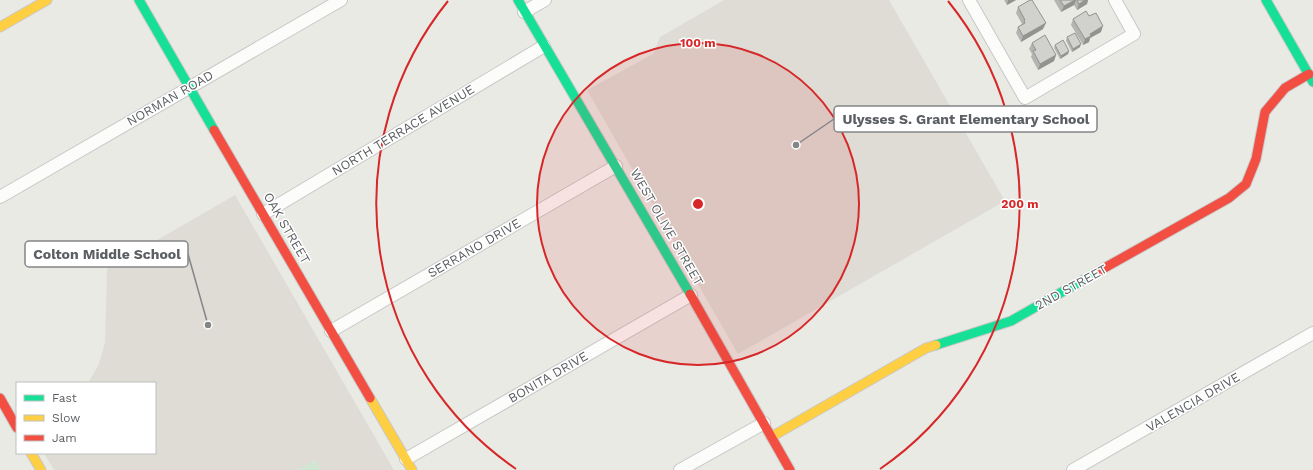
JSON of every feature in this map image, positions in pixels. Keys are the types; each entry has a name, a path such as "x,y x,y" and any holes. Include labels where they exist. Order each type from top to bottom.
{"street":[{"path":"0,27 47,0"},
{"name":"OAK STREET","path":"139,0 412,470"},
{"name":"NORMAN ROAD","path":"0,197 341,0"},
{"name":"WEST OLIVE STREET","path":"518,0 691,295 790,470"},
{"path":"524,12 545,0"},
{"path":"969,0 1025,98 1134,34 1115,0"},
{"path":"1266,0 1311,78"},
{"name":"NORTH TERRACE AVENUE","path":"263,214 544,46"},
{"name":"2ND STREET","path":"771,437 926,348 1011,321 1229,198 1246,184 1256,159 1265,112 1285,88 1311,78"},
{"name":"SERRANO DRIVE","path":"331,330 616,166"},
{"name":"BONITA DRIVE","path":"406,459 691,295"},
{"name":"VALENCIA DRIVE","path":"1073,470 1313,333"},
{"path":"0,398 16,426"},
{"path":"680,470 764,422"},
{"path":"32,454 41,470"}],"shaded area":[{"path":"724,0 889,0 1005,201 738,354 587,90 653,54 660,37"},
{"path":"235,195 394,470 54,470 45,454 156,454 156,382 89,382 98,366 105,343 107,269"}],"green space":[{"path":"315,460 321,470 297,470"}],"building":[{"path":"1032,0 1046,23 1023,36 1018,27 1025,23 1025,20 1018,7"},
{"path":"1060,0 1075,0 1064,6"},
{"path":"1077,0 1085,0 1079,4"},
{"path":"1086,11 1089,16 1096,13 1103,26 1085,39 1073,19"},
{"path":"1075,33 1081,44 1073,49 1067,37"},
{"path":"1045,35 1056,55 1040,64 1033,51 1036,50 1032,43"},
{"path":"1063,40 1069,51 1061,56 1055,45"}],"traffic: fast":[{"path":"139,0 214,130"},
{"path":"518,0 690,294"},
{"path":"1266,0 1313,82"},
{"path":"936,345 1011,321 1099,271"}],"traffic: slow":[{"path":"0,27 47,0"},
{"path":"771,437 926,348 936,345"},
{"path":"370,398 412,470"},
{"path":"32,454 41,470"}],"traffic: jam":[{"path":"1099,271 1229,198 1246,184 1256,159 1265,112 1285,88 1309,74"},
{"path":"214,130 370,398"},
{"path":"690,294 790,470"},
{"path":"0,398 16,426"}],"place":[{"name":"Ulysses S. Grant Elementary School","path":"796,145"},
{"name":"Colton Middle School","path":"208,325"}]}
